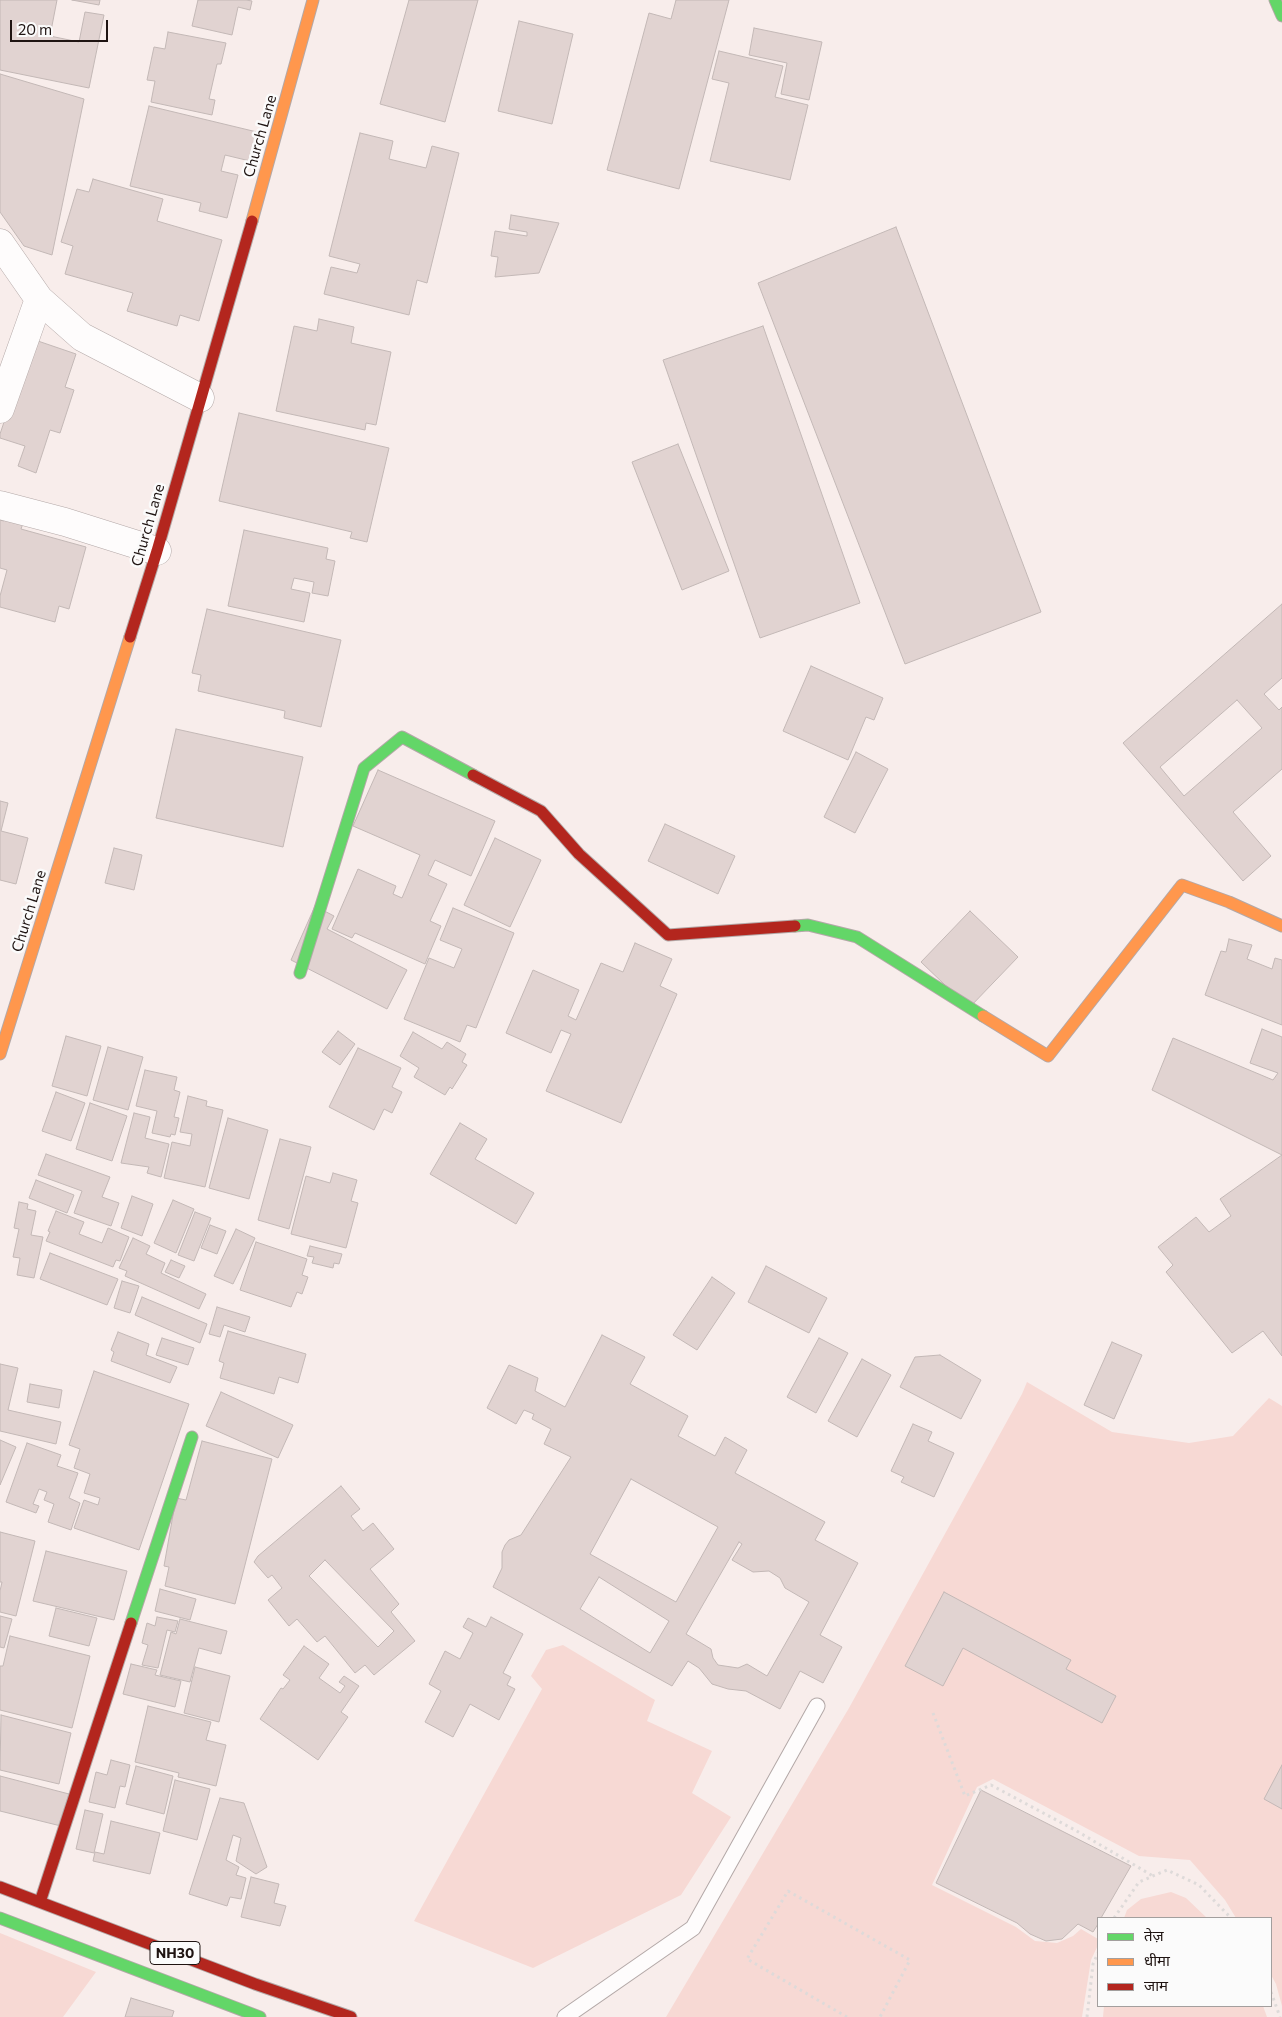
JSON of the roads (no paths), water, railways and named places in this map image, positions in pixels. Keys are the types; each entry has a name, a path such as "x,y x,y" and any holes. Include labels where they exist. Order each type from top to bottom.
{"main road":[{"name":"Church Lane","path":"0,1054 7,1008 157,551 200,398 232,294 313,0"},
{"path":"1275,0 1282,16"},
{"path":"300,973 364,768 402,737 541,811 579,854 668,935 808,925 857,937 1048,1056 1182,884 1229,902 1282,926"},
{"path":"40,1902 192,1438"},
{"name":"NH30","path":"0,1887 255,1984 351,2017"},
{"path":"0,1918 260,2017"}],"street":[{"path":"0,243 39,299 82,337 200,398"},
{"path":"0,409 39,299"},
{"path":"0,505 65,522 157,551"}],"lane":[{"path":"565,2017 693,1928 817,1706"}]}
